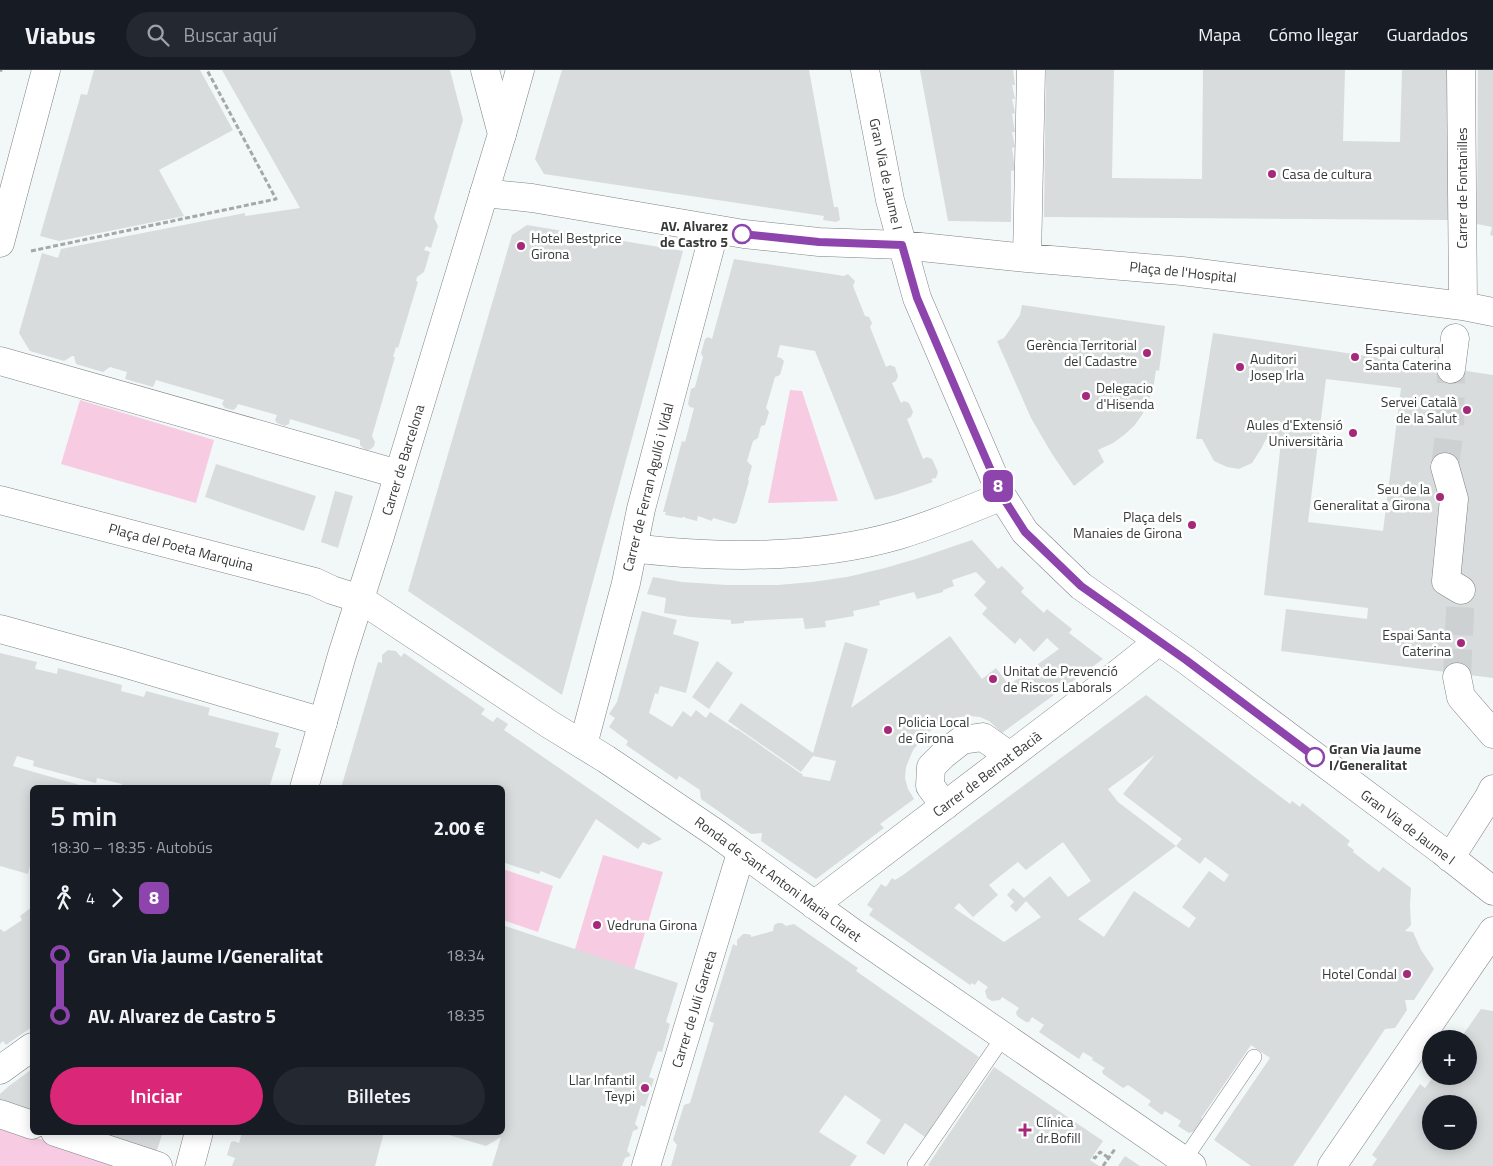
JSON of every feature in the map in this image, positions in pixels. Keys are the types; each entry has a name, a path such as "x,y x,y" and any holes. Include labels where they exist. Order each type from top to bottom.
{"street":[{"path":"0,243 46,70"},
{"path":"484,70 502,134"},
{"name":"Carrer de Barcelona","path":"305,785 342,655 520,70"},
{"name":"Gran Via de Jaume I","path":"865,70 890,200 917,298 1002,496 1025,532 1081,586 1159,641 1493,891"},
{"path":"1028,258 1032,70"},
{"name":"Carrer de Fontanilles","path":"1461,70 1462,306"},
{"name":"Plaça de l'Hospital","path":"484,193 532,198 744,234 819,242 902,245 1182,271 1462,306 1493,312"},
{"name":"Carrer de Ferran Agulló i Vidal","path":"583,745 626,583 641,509 714,229"},
{"path":"1452,369 1455,338"},
{"path":"0,361 398,474"},
{"path":"1445,467 1454,499 1446,581 1461,590"},
{"path":"632,548 740,556 792,554 850,546 899,535 1002,496"},
{"name":"Plaça del Poeta Marquina","path":"0,500 315,582 360,599"},
{"name":"Ronda de Sant Antoni Maria Claret","path":"360,599 718,834 741,853 814,905 1188,1163"},
{"path":"0,629 323,722"},
{"name":"Carrer de Bernat Bacià","path":"814,905 1159,641"},
{"path":"1457,677 1461,697 1493,734"},
{"path":"945,806 930,786 932,767 942,754 962,740 983,737 1010,756"},
{"path":"1450,858 1493,789"},
{"name":"Carrer de Juli Garreta","path":"646,1166 741,853"},
{"path":"1332,1166 1493,931"},
{"path":"0,1070 30,1048"},
{"path":"0,1114 30,1124"},
{"path":"64,1135 158,1166"},
{"path":"190,1166 198,1135"}],"lane":[{"path":"915,1165 1004,1036"},
{"path":"1188,1163 1254,1057"}],"path":[{"path":"30,251 276,199 207,70"},
{"path":"1103,1166 1115,1149"},
{"path":"1092,1157 1096,1158 1100,1152 1109,1158"}],"shaded area":[{"path":"790,390 802,391 838,501 768,503"},
{"path":"80,400 214,440 196,503 61,464"},
{"path":"603,855 663,872 630,983 570,966"},
{"path":"505,870 553,886 538,932 505,921"},
{"path":"0,1128 119,1161 120,1166 0,1166"}],"building":[{"path":"94,70 200,70 233,130 159,170 184,216 59,241 40,236 81,94 87,95"},
{"path":"222,70 450,70 463,120 434,218 438,226 431,248 426,246 424,250 430,252 424,272 417,277 416,281 418,282 398,348 396,347 393,357 395,357 372,436 375,442 371,449 363,448 360,445 360,440 290,419 289,424 285,426 277,423 275,420 277,415 238,404 233,410 225,408 222,404 224,400 156,380 153,387 125,379 127,372 110,367 103,372 76,364 74,356 64,361 30,351 19,333 42,253 58,258 61,249 245,213 245,216 300,208"},
{"path":"562,70 809,70 834,207 838,207 840,220 836,222 823,220 824,216 544,174 535,159"},
{"path":"920,70 1013,70 1015,85 1012,85 1015,99 1012,99 1015,113 1012,114 1015,132 1012,132 1015,147 1012,148 1015,170 1011,171 1011,222 948,221"},
{"path":"1046,70 1114,70 1112,178 1202,179 1203,70 1345,70 1343,141 1400,142 1402,70 1451,70 1449,220 1044,217"},
{"path":"1478,70 1493,70 1493,236 1490,235 1492,227 1477,224"},
{"path":"527,225 683,251 562,695 408,591 512,235"},
{"path":"734,259 844,276 848,274 855,281 853,286 865,316 869,317 872,323 870,327 886,367 890,365 895,367 898,376 896,381 892,383 901,403 904,401 909,403 913,412 911,417 907,419 923,459 927,457 932,459 938,472 936,478 931,479 933,482 875,500 815,351 780,345 777,357 784,361 780,375 775,377 766,408 769,412 765,425 761,426 758,438 753,441 747,461 752,466 737,522 734,524 713,518 712,521 698,516 697,521 685,517 665,515 666,512 663,512 682,441 685,442 694,408 688,404 691,389 695,387 703,357 701,353 705,339 708,337 712,339"},
{"name":"Delegacio d'Hisenda","path":"1022,305 1165,326 1159,371 1156,370 1153,390 1142,415 1124,435 1098,450 1104,462 1074,486 1031,418 997,341 1004,338 1020,315"},
{"name":"Seu de la Generalitat a Girona","path":"1213,333 1493,375 1493,678 1281,651 1286,609 1367,619 1368,608 1264,595 1281,442 1266,439 1252,463 1239,469 1227,467 1214,461 1202,439 1196,439","holes":["1326,379 1401,388 1383,531 1308,522"]},
{"path":"216,464 316,496 304,531 205,497"},
{"path":"335,491 353,496 338,548 321,542"},
{"path":"972,540 998,569 1002,566 1024,588 1021,592 1044,613 1047,609 1072,629 1069,633 1103,659 1002,733 989,721 980,717 970,716 943,722 927,733 913,750 906,767 905,778 908,789 914,799 880,824 884,828 816,879 761,841 762,833 751,834 701,799 700,790 679,776 677,780 626,745 628,741 609,727 615,718 609,714 617,702 642,611 677,620 673,634 699,642 686,693 660,686 658,694 655,693 649,713 672,727 683,711 691,717 696,710 706,718 710,712 802,776 830,781 836,761 813,756 801,772 728,721 741,703 813,753 845,642 868,649 851,708 950,636 982,679 996,668 1009,685 1059,649 1047,638 1034,652 1020,638 1015,644 982,614 987,608 974,595 986,582 976,572 952,580 954,586 943,590 943,592 917,599 914,592 879,601 880,605 853,611 854,616 825,621 826,627 805,629 803,618 744,621 744,623 731,624 731,620 664,613 666,598 647,594 653,577 682,582 727,585 778,585 812,582 847,577 885,568"},
{"path":"388,650 396,651 401,657 404,653 485,709 481,714 493,722 497,717 508,724 504,730 662,839 649,845 643,842 638,849 596,819 560,879 541,871 539,874 505,863 505,785 342,785 378,662 382,663 382,655"},
{"path":"0,653 37,662 36,669 57,674 58,668 122,685 121,691 144,697 146,691 210,708 208,715 279,733 275,747 281,749 270,785 122,785 97,778 96,783 33,766 34,761 17,756 13,766 80,785 30,785 30,866 28,874 0,866"},
{"path":"717,661 733,673 709,709 692,697"},
{"path":"1146,695 1290,804 1292,801 1300,807 1302,803 1350,841 1347,845 1354,850 1353,852 1379,872 1383,867 1411,888 1411,925 1405,931 1413,932 1421,950 1434,969 1414,1000 1405,1000 1407,1010 1395,1028 1385,1029 1293,1166 1251,1166 1214,1140 1270,1058 1251,1045 1201,1118 1203,1119 1196,1131 1189,1133 1178,1126 1181,1121 1165,1111 1162,1115 1148,1105 1151,1101 1128,1085 1123,1088 1103,1074 1102,1071 1105,1068 1092,1060 1093,1058 1083,1052 1079,1059 1039,1032 1044,1025 1032,1017 1029,1022 1026,1022 1017,1016 1016,1012 1019,1008 1002,997 1000,1000 992,1001 987,998 985,991 988,987 978,980 975,985 972,983 970,985 869,915 873,909 867,905 881,884 886,887 892,878 895,880","holes":["1155,755 1123,794 1182,839 1176,846 1118,802 1108,789","1063,842 1091,881 1068,897 1050,876 1024,898 1013,888 1007,895 1014,902 1010,906 1016,912 1026,901 1041,917 1004,942 954,908 959,903 973,917 998,895 989,885 1018,862 1026,870","1176,846 1200,864 1205,857 1229,875 1224,882 1209,871 1182,907 1196,918 1189,928 1134,891 1104,937 1078,919"]},
{"path":"30,908 30,1028 6,1045 3,1041 0,1044 0,930 4,932 22,920 20,916"},
{"path":"778,923 786,926 794,924 858,968 856,971 979,1057 925,1137 905,1123 884,1155 866,1143 881,1120 845,1095 819,1132 857,1156 850,1166 671,1166 677,1145 673,1140 684,1105 690,1103 714,1023 709,1021 733,944 737,946 737,940 743,934 751,935 751,937 773,931 774,925"},
{"path":"505,926 678,983 666,1022 670,1024 662,1052 658,1051 649,1077 654,1079 645,1107 641,1105 635,1124 638,1129 633,1131 627,1151 630,1156 625,1158 622,1166 492,1166 501,1137 486,1146 449,1135 505,1135"},
{"path":"1481,1009 1493,1011 1493,1166 1372,1166 1377,1159 1372,1155 1420,1084 1425,1088 1427,1085 1477,1085 1477,1030 1466,1030"},
{"path":"994,1067 1103,1141 1090,1160 1099,1166 928,1165"},
{"path":"30,1070 30,1119 0,1111 0,1094"},
{"path":"108,1135 162,1135 155,1156 110,1143 111,1136"},
{"path":"241,1135 383,1135 375,1166 232,1166 235,1158 227,1155 231,1142 239,1143"},
{"path":"1125,1156 1140,1166 1118,1166"}],"tunnel":[{"path":"1445,467 1450,427 1451,369"},
{"path":"1457,677 1461,590"}],"bus line":[{"name":"8","path":"742,234 819,242 902,245 917,298 986,461 1002,496 1025,532 1081,586 1186,660 1315,757"}],"place":[{"name":"Casa de cultura","path":"1272,174"},
{"name":"AV. Alvarez de Castro 5","path":"742,234"},
{"name":"Hotel Bestprice Girona","path":"521,246"},
{"name":"Gerència Territorial del Cadastre","path":"1147,353"},
{"name":"Espai cultural Santa Caterina","path":"1355,357"},
{"name":"Auditori Josep Irla","path":"1240,367"},
{"name":"Delegacio d'Hisenda","path":"1086,396"},
{"name":"Servei Català de la Salut","path":"1467,410"},
{"name":"Aules d'Extensió Universitària","path":"1353,433"},
{"name":"Seu de la Generalitat a Girona","path":"1440,497"},
{"name":"Plaça dels Manaies de Girona","path":"1192,525"},
{"name":"Espai Santa Caterina","path":"1461,643"},
{"name":"Unitat de Prevenció de Riscos Laborals","path":"993,679"},
{"name":"Policia Local de Girona","path":"888,730"},
{"name":"Gran Via Jaume I/Generalitat","path":"1315,757"},
{"name":"Vedruna Girona","path":"597,925"},
{"name":"Hotel Condal","path":"1407,974"},
{"name":"Llar Infantil Teypi","path":"645,1088"},
{"name":"Clínica dr.Bofill","path":"1025,1130"}]}
